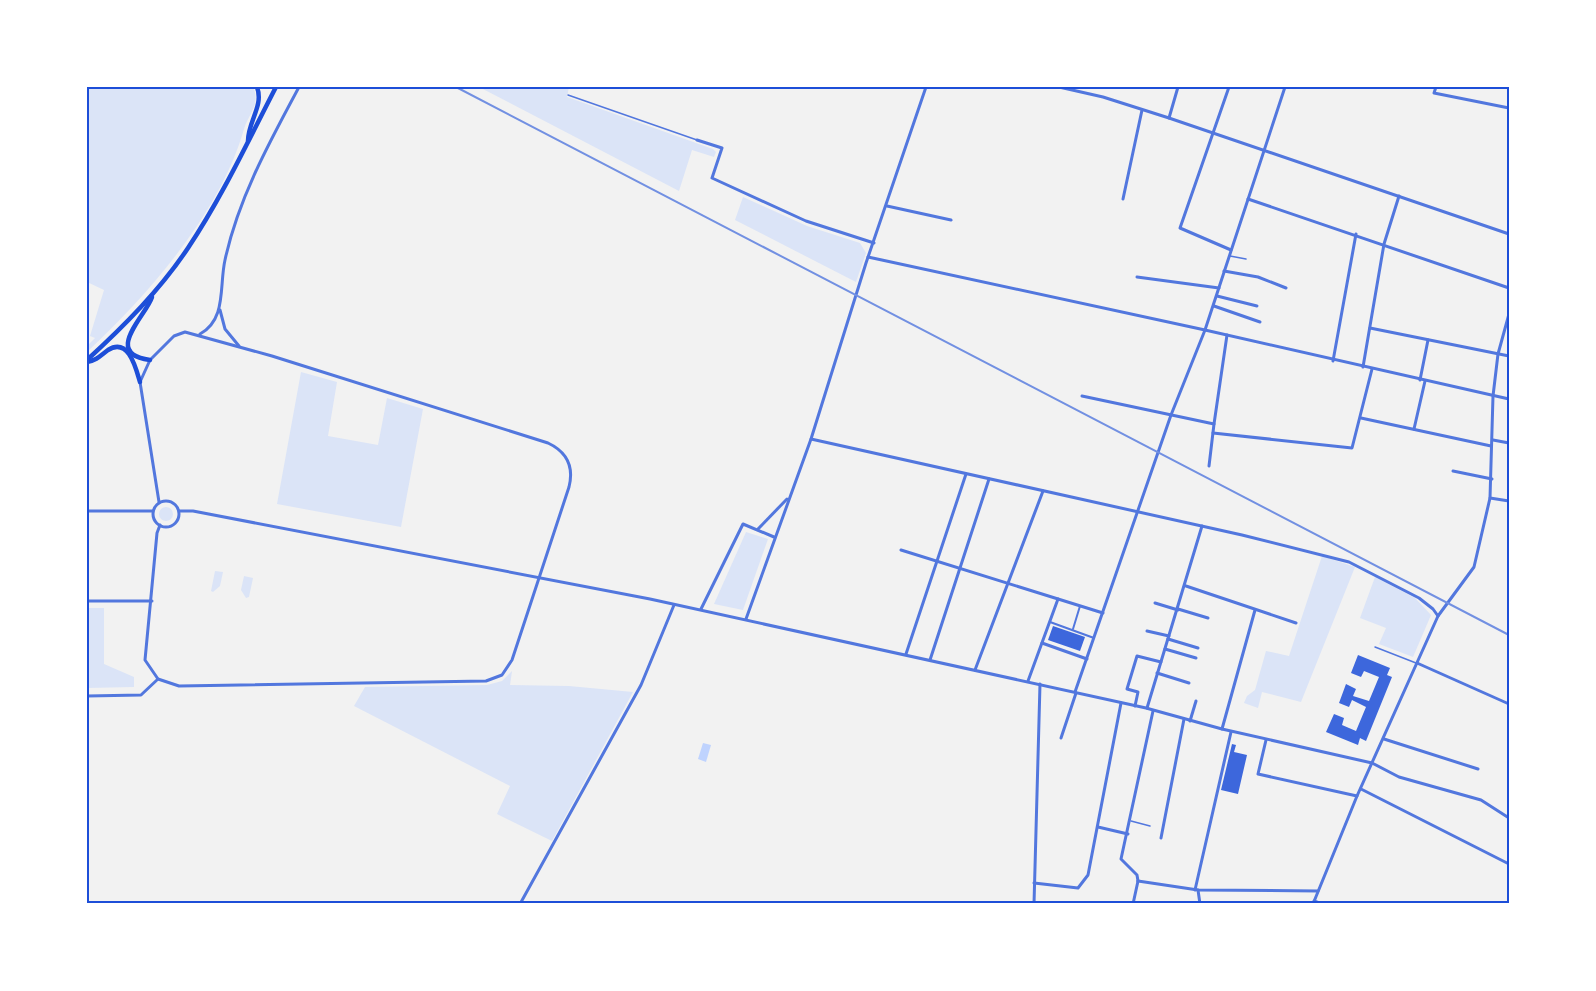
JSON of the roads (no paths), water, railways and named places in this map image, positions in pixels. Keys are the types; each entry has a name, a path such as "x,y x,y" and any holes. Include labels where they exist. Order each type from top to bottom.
{"main road":[{"path":"248,143 248,128 259,105 257,87"},
{"path":"87,361 153,293 187,249 209,214 276,87"},
{"path":"150,360 136,356 128,338 134,325 148,308 153,293"},
{"path":"87,361 97,360 114,348 120,348 130,356 140,382"}],"street":[{"path":"199,334 211,328 219,309 225,258 236,221 267,146 299,87"},
{"path":"746,619 811,440 868,257 926,87"},
{"path":"1059,87 1103,97 1169,118 1509,234"},
{"path":"1169,118 1178,87"},
{"path":"1229,87 1181,231 1231,250"},
{"path":"1061,738 1171,415 1206,330 1285,87"},
{"path":"1436,87 1434,93 1509,108"},
{"path":"1122,199 1142,110"},
{"path":"697,140 722,148 712,178 806,221 874,244"},
{"path":"1364,367 1384,244 1399,196"},
{"path":"1248,199 1509,288"},
{"path":"887,206 951,220"},
{"path":"1333,361 1356,234"},
{"path":"868,257 1206,330 1333,361 1509,399"},
{"path":"1224,271 1258,277 1286,288"},
{"path":"1137,277 1219,288"},
{"path":"1217,296 1257,306"},
{"path":"1214,306 1260,322"},
{"path":"219,309 225,329 240,346"},
{"path":"1322,904 1313,902 1356,796 1384,739 1438,616 1474,567 1490,498 1493,396 1498,354 1509,314"},
{"path":"1370,328 1509,357"},
{"path":"160,525 156,534 146,660 158,679 179,686 492,680 502,675 512,660 571,481 569,462 557,447 240,346 199,334 179,333 150,360 143,370 140,382 159,502 153,511 154,519 160,525 174,525 179,511"},
{"path":"1209,466 1227,335"},
{"path":"1420,380 1428,340"},
{"path":"1213,433 1352,448 1372,369"},
{"path":"1414,430 1425,381"},
{"path":"1082,396 1214,424"},
{"path":"1361,418 1491,446"},
{"path":"811,440 1202,526 1358,565 1419,598 1434,609 1438,616"},
{"path":"1493,440 1509,443"},
{"path":"1453,471 1492,479"},
{"path":"906,654 966,474"},
{"path":"930,660 989,479"},
{"path":"975,670 1043,491"},
{"path":"758,529 789,498"},
{"path":"1490,498 1509,501"},
{"path":"159,502 170,501 179,511 193,511 700,609 1146,708 1232,732 1372,764 1399,777 1481,800 1509,818"},
{"path":"87,511 153,511"},
{"path":"700,609 743,524 774,537"},
{"path":"1146,708 1186,586 1202,526"},
{"path":"901,550 1103,613"},
{"path":"1186,586 1296,623"},
{"path":"1028,681 1058,599"},
{"path":"87,601 152,601"},
{"path":"1155,603 1208,618"},
{"path":"520,904 641,685 674,604"},
{"path":"1072,630 1080,606"},
{"path":"1222,729 1256,610"},
{"path":"1050,622 1094,638"},
{"path":"1147,631 1198,648"},
{"path":"1042,643 1087,659"},
{"path":"1165,649 1196,658"},
{"path":"1135,706 1138,692 1128,689 1137,656 1161,662"},
{"path":"1416,663 1509,704"},
{"path":"1157,674 1188,683"},
{"path":"87,696 141,695 158,679"},
{"path":"1034,904 1040,684"},
{"path":"1190,721 1196,701"},
{"path":"1034,883 1078,888 1083,885 1088,875 1121,703"},
{"path":"1133,904 1138,881 1137,875 1121,859 1154,711"},
{"path":"1161,838 1184,719"},
{"path":"1200,904 1196,890 1232,732"},
{"path":"1384,739 1478,770"},
{"path":"1266,740 1258,774 1356,796"},
{"path":"1361,789 1509,864"},
{"path":"1098,827 1128,834"},
{"path":"1138,881 1196,890 1318,891"}],"lane":[{"path":"568,95 697,140"},
{"path":"1229,256 1246,259"},
{"path":"1375,647 1416,663"},
{"path":"1130,821 1150,826"}],"water":[{"path":"703,743 711,745 706,762 698,759"}],"railway":[{"path":"456,87 1509,635"}]}
